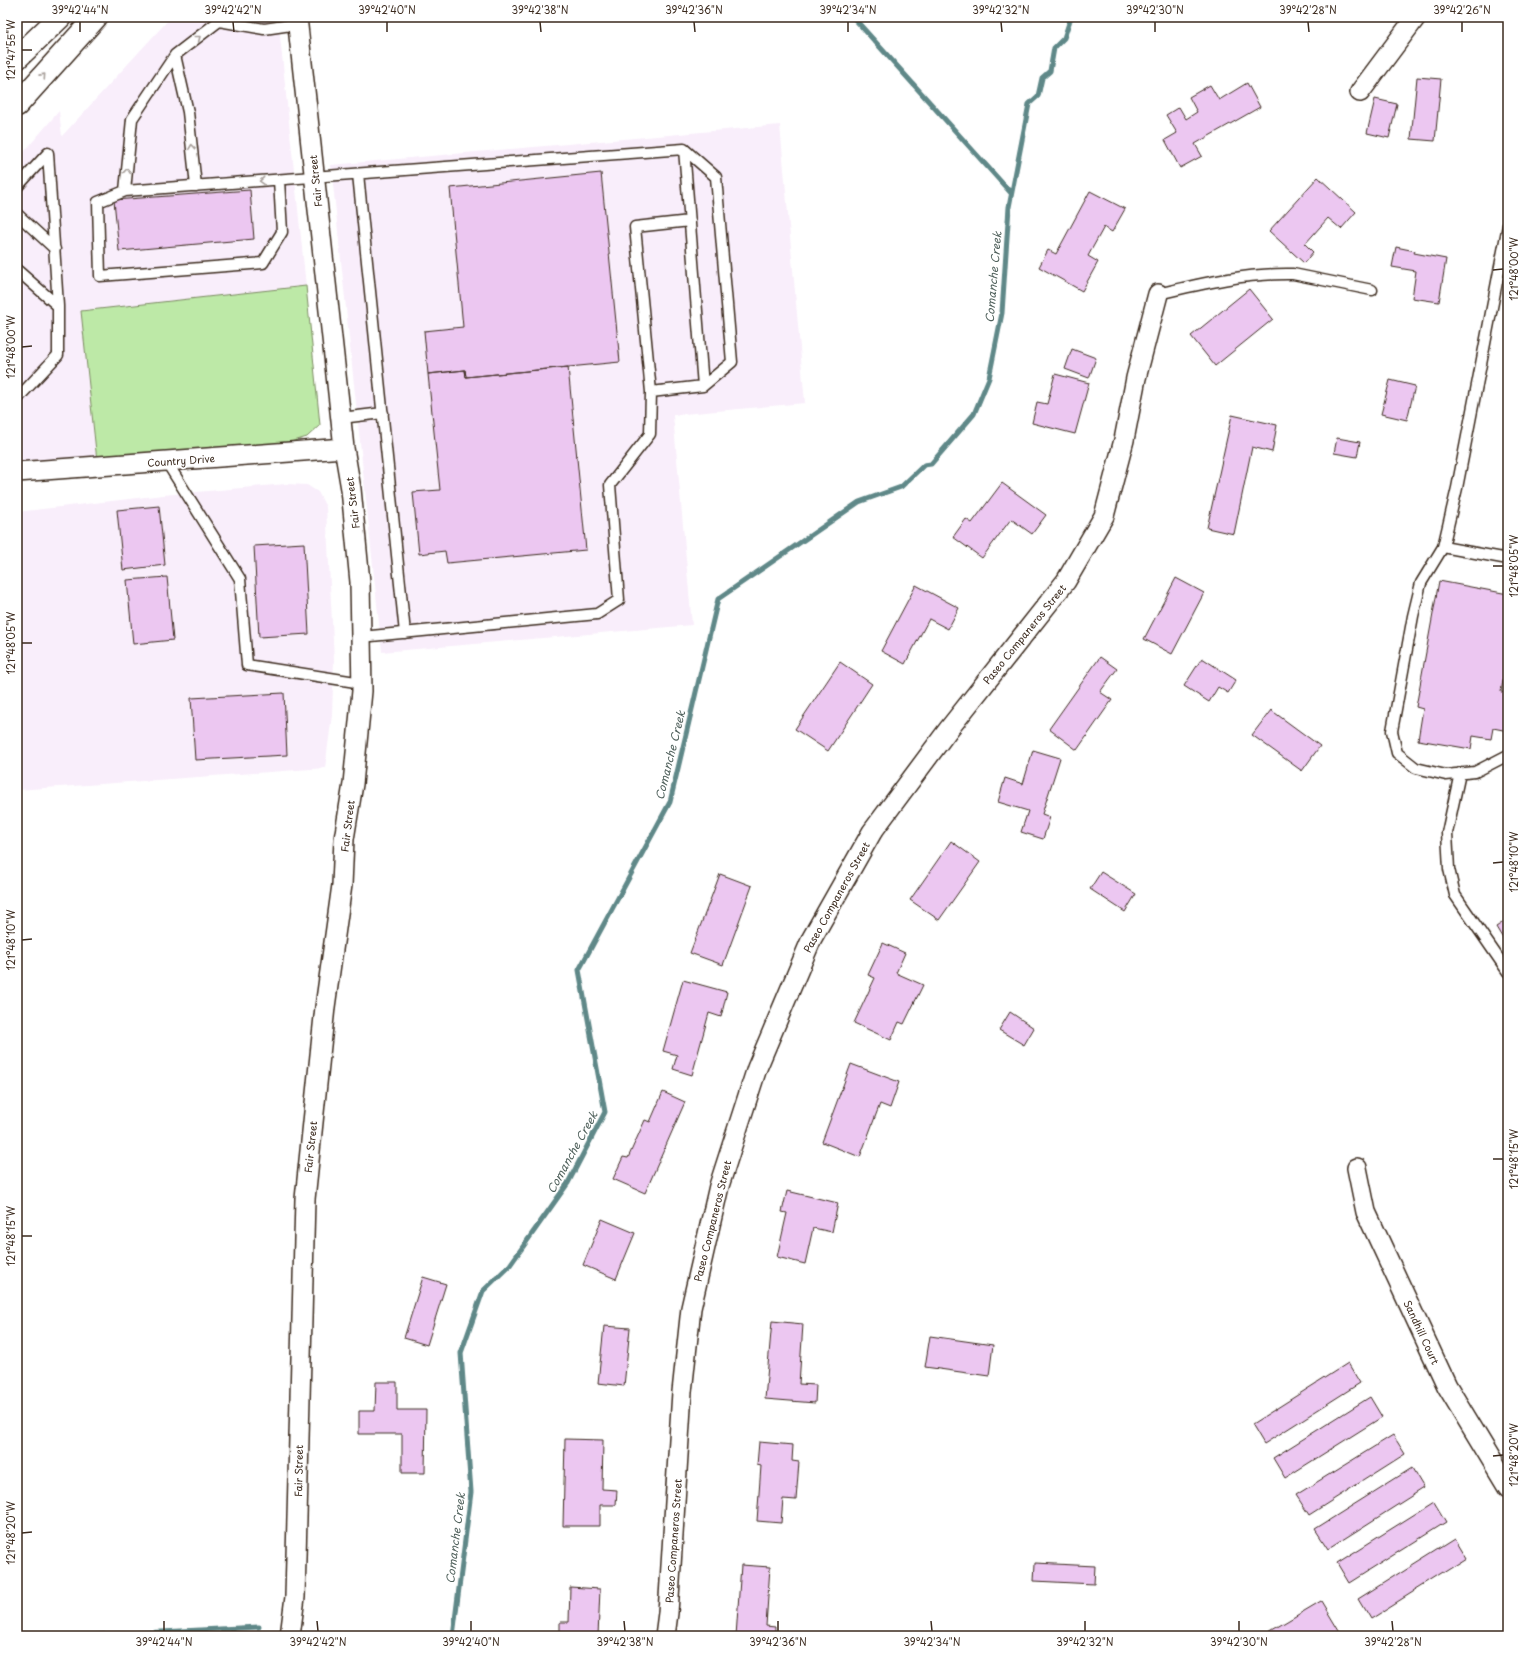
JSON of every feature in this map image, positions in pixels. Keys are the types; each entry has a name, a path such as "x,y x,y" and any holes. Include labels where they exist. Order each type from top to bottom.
{"highway":[{"path":"17,58 60,17"},
{"path":"17,105 96,17"}],"street":[{"path":"1360,92 1416,17"},
{"name":"Fair Street","path":"290,1636 295,1597 305,1199 325,1006 342,885 344,839 352,784 362,683 360,582 351,489 344,448 297,21"},
{"name":"Paseo Companeros Street","path":"665,1636 668,1613 682,1392 691,1308 719,1186 757,1068 812,938 872,832 948,730 1066,582 1104,516 1124,440 1136,378 1158,294"},
{"name":"Country Drive","path":"17,472 344,448"},
{"name":"Sandhill Court","path":"1357,1168 1366,1212 1447,1386 1508,1487"}],"lane":[{"path":"125,191 132,119 175,55 219,21 264,28 297,21"},
{"path":"175,55 188,112 196,186"},
{"path":"279,180 282,232 262,263 100,276 98,202 125,191 684,149 716,177 732,362 703,386 651,392"},
{"path":"684,149 703,386"},
{"path":"17,186 48,153 58,306 58,355 17,399"},
{"path":"358,174 405,633"},
{"path":"17,214 55,249"},
{"path":"361,637 597,614 619,600 610,485 650,434 651,392 635,227 690,221"},
{"path":"1508,226 1457,488 1443,547 1421,583 1413,616 1392,731 1397,753 1416,768 1446,775 1476,772 1508,755"},
{"path":"17,270 58,306"},
{"path":"1158,294 1213,281 1255,275 1283,274 1293,274 1372,290"},
{"path":"341,418 383,413"},
{"path":"166,461 240,579 247,665 362,683"},
{"path":"1443,547 1508,559"},
{"path":"1460,773 1447,833 1448,869 1455,895 1508,972"}],"shaded area":[{"path":"171,17 278,17 306,286 81,311 96,456 17,463 17,160 59,111 62,136"},
{"path":"780,125 805,403 673,415 692,625 382,652 331,165"},
{"path":"286,484 307,485 318,492 326,507 334,660 332,715 325,768 17,790 17,512 163,495"}],"green space":[{"path":"306,286 320,425 307,437 284,444 97,461 81,311"}],"building":[{"path":"1417,77 1441,79 1435,141 1411,139"},
{"path":"1247,83 1260,107 1195,144 1202,156 1180,168 1165,140 1177,133 1166,115 1179,107 1186,119 1197,112 1189,97 1210,85 1219,100"},
{"path":"1375,99 1397,104 1389,138 1367,133"},
{"path":"601,173 620,362 466,377 465,370 428,374 424,331 463,327 450,188"},
{"path":"1318,177 1356,212 1341,229 1328,218 1305,244 1313,252 1304,263 1269,231"},
{"path":"250,190 254,239 119,251 114,200"},
{"path":"1090,191 1125,209 1112,232 1104,227 1088,256 1098,262 1082,291 1039,267 1048,250 1056,254"},
{"path":"1396,247 1415,251 1414,253 1446,259 1439,302 1412,298 1416,271 1392,267"},
{"path":"1249,289 1273,319 1215,366 1191,336"},
{"path":"1072,349 1096,358 1089,378 1065,369"},
{"path":"568,367 586,550 447,563 445,551 419,554 413,492 440,490 428,374 465,370 466,377"},
{"path":"1055,374 1089,383 1075,434 1032,423 1037,402 1047,404"},
{"path":"1390,380 1415,386 1407,420 1381,414"},
{"path":"1232,415 1277,425 1272,452 1252,447 1234,534 1207,528"},
{"path":"1337,438 1360,442 1357,457 1334,453"},
{"path":"1002,483 1046,515 1032,534 1011,519 982,558 953,537 966,519 972,523"},
{"path":"159,506 165,565 123,570 117,510"},
{"path":"304,543 309,634 259,637 254,546"},
{"path":"167,577 173,640 133,644 127,580"},
{"path":"1176,578 1204,593 1172,654 1144,639"},
{"path":"1439,581 1508,594 1508,652 1501,692 1508,693 1508,731 1493,728 1491,739 1473,736 1471,749 1418,740 1423,709 1416,707"},
{"path":"916,585 959,608 948,629 929,619 905,664 881,651"},
{"path":"1100,657 1117,669 1100,692 1112,700 1077,750 1049,729"},
{"path":"1202,658 1236,680 1228,693 1218,687 1209,702 1184,686"},
{"path":"840,662 872,684 828,751 795,729"},
{"path":"17,663 19,688 17,688"},
{"path":"284,693 287,755 195,760 191,698"},
{"path":"1271,710 1320,746 1302,771 1252,735"},
{"path":"1033,750 1060,758 1042,814 1050,817 1043,839 1021,832 1028,811 998,802 1005,778 1023,784"},
{"path":"951,841 980,862 939,920 910,900"},
{"path":"1101,872 1136,894 1125,912 1090,889"},
{"path":"720,874 752,886 723,965 690,953"},
{"path":"1508,919 1508,947 1496,927"},
{"path":"883,943 905,953 896,973 923,985 904,1024 899,1022 891,1040 854,1023 875,978 868,975"},
{"path":"683,980 727,992 721,1017 709,1013 692,1075 673,1069 677,1055 663,1051"},
{"path":"1010,1012 1034,1028 1024,1045 999,1030"},
{"path":"851,1064 899,1082 890,1108 880,1104 860,1157 822,1142"},
{"path":"663,1092 685,1102 645,1193 613,1179 623,1157 628,1158 645,1120 650,1122"},
{"path":"787,1191 838,1203 832,1232 813,1228 805,1264 777,1257 787,1213 782,1212"},
{"path":"602,1219 635,1233 616,1279 583,1265"},
{"path":"423,1277 446,1284 427,1345 404,1338"},
{"path":"772,1321 803,1324 799,1384 816,1385 815,1403 765,1399"},
{"path":"604,1326 630,1328 624,1386 598,1383"},
{"path":"930,1336 993,1345 989,1376 925,1367"},
{"path":"1348,1363 1360,1383 1264,1444 1252,1424"},
{"path":"376,1382 397,1382 397,1410 426,1410 425,1473 402,1473 402,1434 359,1434 359,1411 375,1411"},
{"path":"1370,1397 1382,1417 1285,1478 1273,1458"},
{"path":"1393,1435 1405,1454 1309,1515 1296,1495"},
{"path":"565,1439 603,1440 602,1489 617,1490 616,1505 600,1505 600,1526 563,1526"},
{"path":"759,1442 793,1445 792,1461 799,1462 796,1500 783,1499 781,1523 757,1521 761,1466 757,1465"},
{"path":"1412,1468 1424,1488 1328,1549 1315,1529"},
{"path":"1434,1502 1446,1522 1349,1583 1337,1563"},
{"path":"1455,1538 1467,1558 1370,1619 1358,1599"},
{"path":"1035,1563 1095,1566 1094,1584 1034,1581"},
{"path":"741,1565 770,1567 766,1626 775,1627 775,1636 736,1636"},
{"path":"570,1587 600,1589 598,1636 560,1636 560,1622 569,1622"},
{"path":"1321,1601 1342,1636 1262,1636"}],"waterway":[{"path":"853,17 1011,193"},
{"name":"Comanche Creek","path":"453,1636 471,1492 461,1353 483,1291 510,1265 568,1183 605,1112 579,970 670,802 718,599 859,502 901,487 924,465 931,464 974,414 989,378 1002,313 1009,207 1029,104 1038,96 1042,78 1050,71 1054,48 1064,38 1071,17"},
{"path":"84,1636 259,1627"}]}
